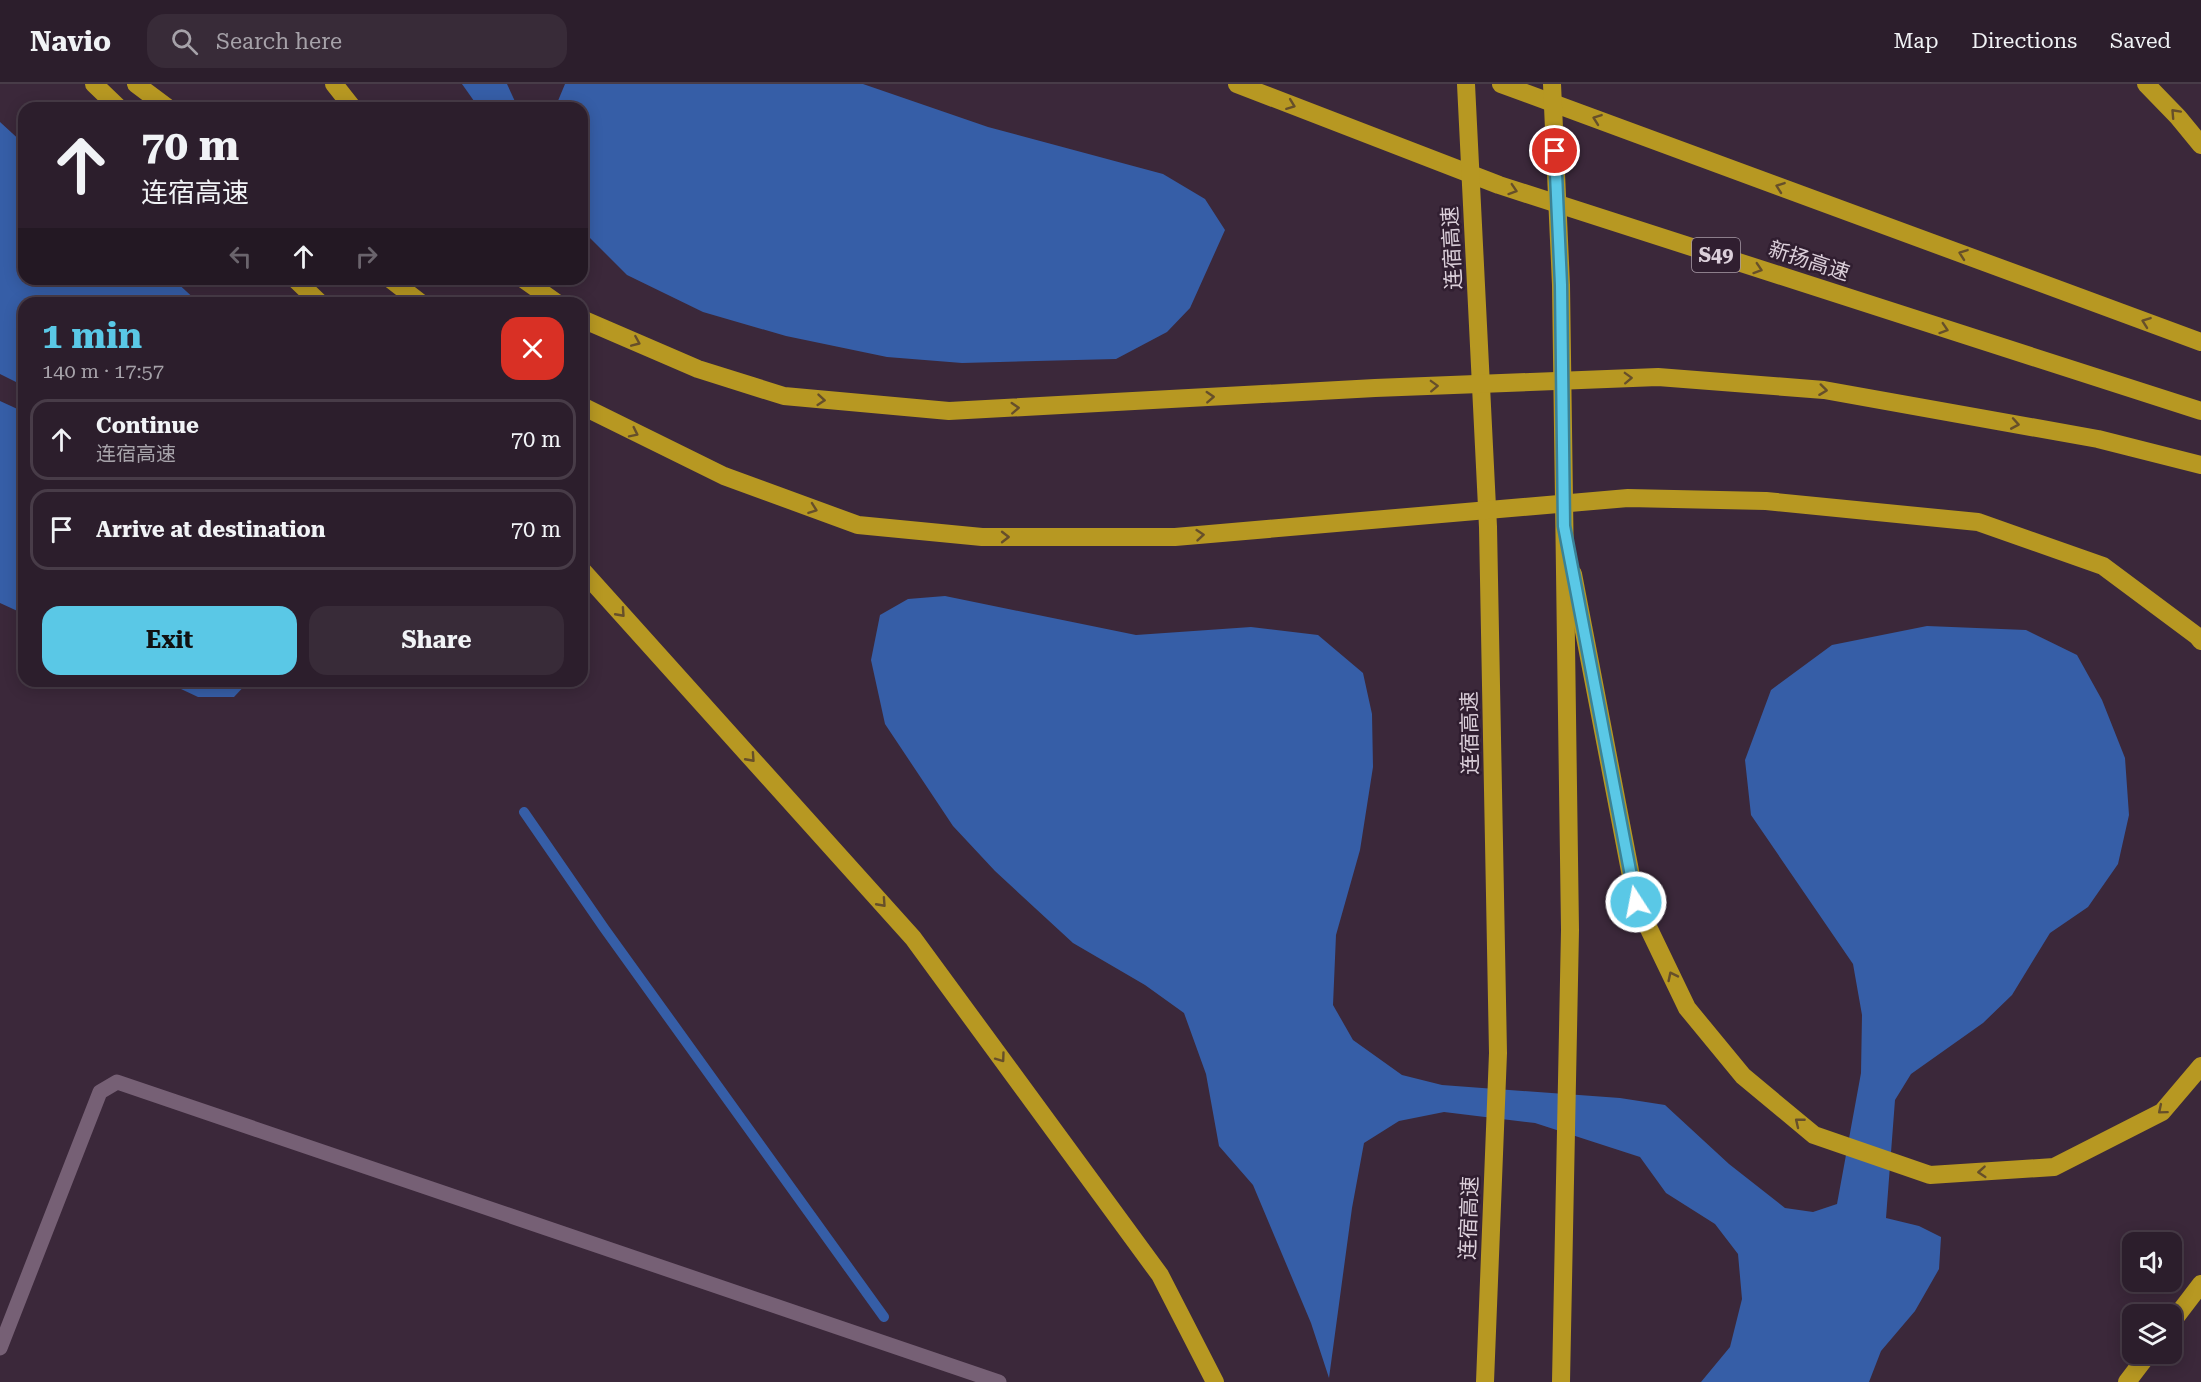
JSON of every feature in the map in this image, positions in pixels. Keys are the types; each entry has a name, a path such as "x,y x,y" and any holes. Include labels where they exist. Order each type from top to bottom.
{"highway":[{"path":"94,84 113,102"},
{"path":"136,84 160,102"},
{"path":"334,84 348,102"},
{"name":"新扬高速","path":"1237,84 1499,185 2201,411"},
{"name":"连宿高速","path":"1466,84 1488,527 1498,1041 1485,1382"},
{"path":"1501,84 2201,342"},
{"path":"1552,84 1561,285 1570,930 1562,1382"},
{"path":"2146,84 2201,145"},
{"path":"302,285 314,297"},
{"path":"398,285 413,297"},
{"path":"532,285 548,297"},
{"path":"588,322 698,369 784,396 949,411 1375,388 1658,377 1824,390 2098,439 2201,465"},
{"path":"588,409 724,476 858,525 982,537 1175,537 1628,498 1766,501 1978,522 2103,566 2201,641"},
{"path":"1564,526 1636,902 1687,1008 1743,1076 1815,1134 1930,1175 2054,1167 2162,1112 2201,1066"},
{"path":"588,577 913,938 1160,1275 1215,1382"},
{"path":"2182,1309 2201,1284"},
{"path":"2127,1382 2141,1364"}],"lane":[{"path":"0,1348 100,1092 117,1082 999,1382"}],"water":[{"path":"462,84 507,84 515,102 475,102"},
{"path":"565,84 863,84 988,127 1163,174 1205,199 1225,230 1190,308 1167,332 1116,359 962,363 887,357 786,336 703,312 627,275 588,236 588,102 558,102"},
{"path":"0,122 18,138 18,285 180,285 192,297 18,297 18,383 0,374"},
{"path":"0,401 18,409 18,611 0,603"},
{"path":"945,596 1136,635 1251,627 1318,635 1363,673 1372,714 1373,767 1360,850 1336,935 1333,1005 1353,1040 1402,1075 1442,1085 1620,1098 1665,1105 1729,1164 1785,1208 1813,1212 1837,1204 1861,1073 1862,1015 1853,964 1751,815 1745,760 1771,690 1832,645 1927,626 2026,630 2077,655 2102,700 2125,758 2129,815 2118,864 2088,907 2050,933 2012,995 1983,1023 1911,1074 1895,1100 1886,1218 1919,1226 1941,1237 1939,1269 1915,1311 1881,1351 1869,1382 1701,1382 1730,1347 1742,1299 1738,1254 1715,1224 1666,1193 1640,1157 1535,1123 1444,1112 1399,1121 1364,1143 1352,1208 1329,1378 1311,1323 1253,1185 1219,1146 1206,1074 1184,1013 1145,985 1073,943 995,871 953,826 885,724 871,660 880,615 908,599"},
{"path":"177,687 243,687 234,697 198,697"}],"waterway":[{"path":"524,812 604,928 884,1317"}],"route":[{"path":"1555,151 1561,285 1564,526 1636,902"}]}
